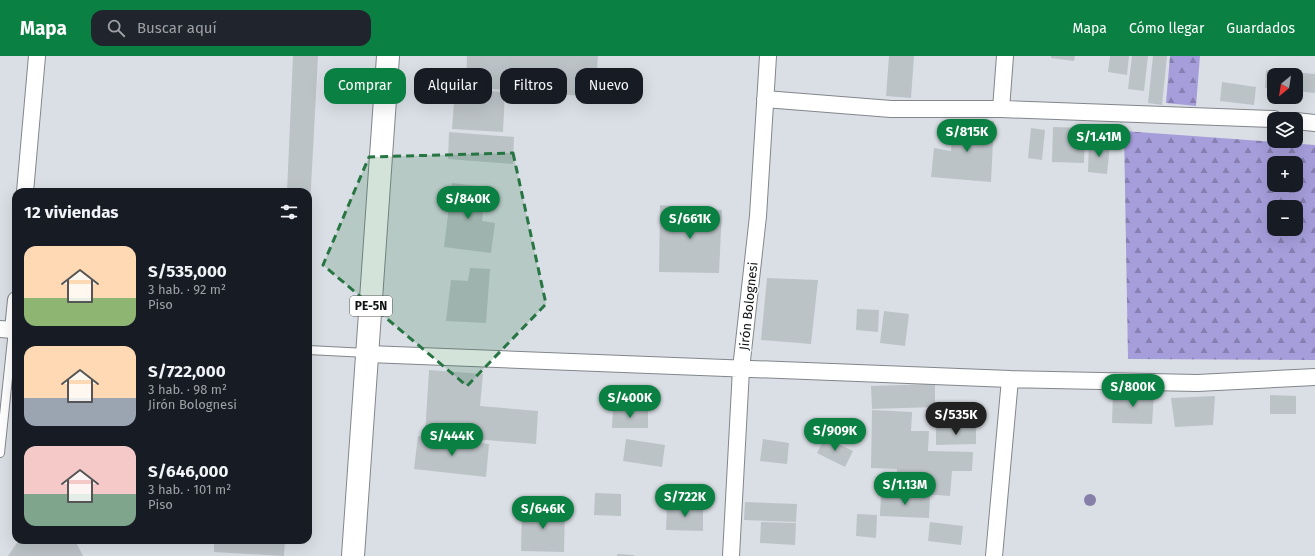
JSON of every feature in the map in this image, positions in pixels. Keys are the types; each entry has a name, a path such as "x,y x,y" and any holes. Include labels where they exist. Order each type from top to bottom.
{"highway":[{"name":"PE-5N","path":"353,556 388,56"}],"street":[{"path":"25,188 37,56"},
{"name":"Jirón Bolognesi","path":"731,556 741,369 758,216 768,56"},
{"path":"1001,109 1005,56"},
{"path":"765,99 891,109 1001,109 1267,119"},
{"path":"1303,122 1315,123"},
{"path":"10,330 12,320"},
{"path":"368,354 1010,379 1197,383 1315,377"},
{"path":"994,556 1010,379"}],"lane":[{"path":"0,454 10,330"},
{"path":"312,350 368,354"}],"highlighted area":[{"path":"513,153 546,304 467,386 323,265 369,157"}],"green space":[{"path":"1170,56 1200,56 1196,106 1166,103"},
{"path":"1124,131 1267,141 1267,148 1303,148 1303,144 1315,145 1315,360 1128,359"}],"building":[{"path":"293,56 318,56 311,188 287,188"},
{"path":"467,56 598,56 597,68 575,68 575,95 567,95 567,68 500,68 500,90 492,89 492,68 467,68"},
{"path":"889,56 914,56 911,98 886,96"},
{"path":"1051,56 1075,56 1074,61 1051,58"},
{"path":"1110,56 1129,56 1127,75 1108,72"},
{"path":"1132,56 1148,56 1144,91 1128,89"},
{"path":"1153,56 1167,56 1162,105 1148,103"},
{"path":"1266,70 1267,70 1267,88 1265,88"},
{"path":"1303,73 1315,74 1315,93 1303,92"},
{"path":"1222,82 1256,87 1254,105 1220,101"},
{"path":"492,91 500,92 500,104 504,104 503,132 452,129 454,104 492,104"},
{"path":"953,120 994,121 991,182 931,177 934,148 951,151"},
{"path":"1053,127 1085,128 1084,163 1052,162"},
{"path":"1031,128 1045,130 1042,160 1028,158"},
{"path":"449,132 514,137 513,164 448,159"},
{"path":"1089,143 1110,144 1107,174 1088,172"},
{"path":"452,183 486,187 482,221 495,223 491,253 444,247"},
{"path":"660,205 722,210 719,273 659,272"},
{"path":"470,268 490,269 486,323 446,321 451,280 468,281"},
{"path":"767,278 818,280 811,344 761,340"},
{"path":"857,309 879,310 878,332 856,330"},
{"path":"884,311 909,314 905,346 880,343"},
{"path":"429,370 483,374 480,406 538,411 536,444 425,435"},
{"path":"935,384 935,407 872,409 871,386"},
{"path":"1113,392 1154,394 1152,424 1112,423"},
{"path":"1270,395 1296,396 1296,414 1270,414"},
{"path":"1215,396 1213,425 1175,427 1171,398"},
{"path":"613,409 648,409 648,428 612,428"},
{"path":"872,410 912,412 911,431 929,431 928,451 973,452 972,471 952,471 950,496 896,492 897,469 871,468"},
{"path":"976,426 976,444 936,445 936,427"},
{"path":"418,436 489,444 486,477 414,469"},
{"path":"825,437 853,451 845,467 817,453"},
{"path":"626,439 665,445 662,467 623,461"},
{"path":"763,439 789,443 787,464 760,461"},
{"path":"595,493 621,494 621,516 594,515"},
{"path":"881,494 930,496 929,518 880,516"},
{"path":"745,502 797,504 796,522 744,520"},
{"path":"667,505 703,506 703,531 666,530"},
{"path":"522,509 565,510 564,552 521,551"},
{"path":"857,514 877,515 876,538 856,536"},
{"path":"761,522 796,523 795,545 760,543"},
{"path":"930,522 963,526 961,545 928,541"},
{"path":"16,544 77,544 83,556 8,556"},
{"path":"214,544 285,544 284,556 214,552"},
{"path":"617,554 634,555 634,556 617,556"}]}
